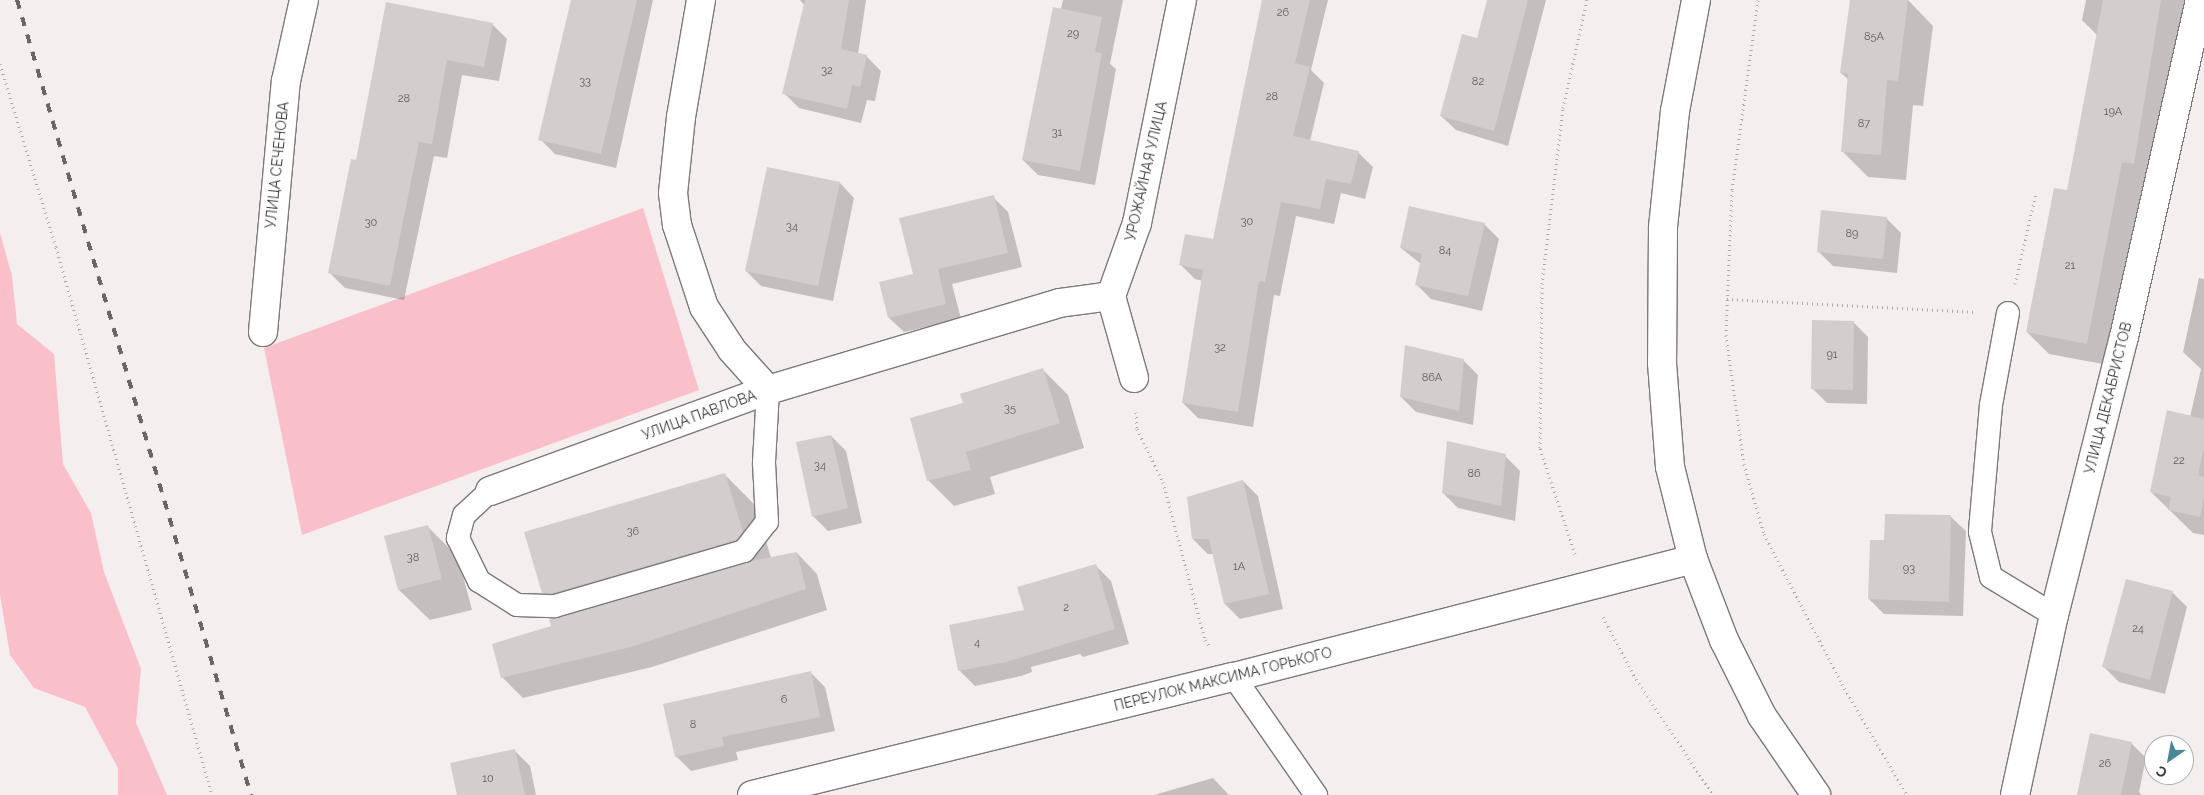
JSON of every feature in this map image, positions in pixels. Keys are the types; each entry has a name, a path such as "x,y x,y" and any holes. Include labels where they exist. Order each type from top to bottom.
{"street":[{"name":"УЛИЦА СЕЧЕНОВА","path":"264,332 286,81 304,0"},
{"name":"УЛИЦА ПАВЛОВА","path":"490,491 768,390 732,350 704,307 677,225 673,193 681,117 702,0"},
{"name":"УРОЖАЙНАЯ УЛИЦА","path":"1111,296 1137,223 1182,0"},
{"path":"1696,0 1675,111 1663,228 1662,363 1670,468 1693,559 1724,640 1762,716 1816,795"},
{"name":"УЛИЦА ДЕКАБРИСТОВ","path":"2014,795 2054,615 2124,337 2200,0"},
{"path":"768,390 1060,303 1111,296 1134,378"},
{"name":"ПЕРЕУЛОК МАКСИМА ГОРЬКОГО","path":"752,795 1234,677 1693,559"}],"lane":[{"path":"2008,313 1991,405 1980,532 1991,577 2054,615"},
{"path":"490,491 464,515 458,538 479,581 517,606 555,606 744,551 768,522 764,462 768,390"},
{"path":"1234,677 1316,795"}],"path":[{"path":"1587,0 1563,108 1542,284 1540,448 1586,586 1636,680 1713,795"},
{"path":"1758,0 1732,190 1726,335 1744,464 1764,534 1842,684 1907,795"},
{"path":"0,64 56,247 127,504 212,795"},
{"path":"1728,299 2008,313 2036,193"},
{"path":"1134,378 1137,429 1163,482 1205,640 1234,677"}],"shaded area":[{"path":"643,208 699,390 302,535 264,348"},
{"path":"0,233 12,276 17,324 54,354 63,464 91,513 104,572 141,669 136,723 167,795 118,795 118,768 85,707 34,688 10,655 0,595"}],"building":[{"path":"571,0 637,0 601,154 538,140"},
{"path":"805,0 849,0 841,49 867,55 860,87 852,85 847,109 782,94"},
{"path":"1262,0 1310,0 1295,63 1310,67 1293,136 1359,151 1351,184 1326,179 1320,209 1281,202 1265,282 1259,281 1238,412 1182,403 1203,270 1179,265 1185,234 1213,239"},
{"path":"1487,0 1528,0 1494,131 1440,116 1462,34 1477,38"},
{"path":"1850,0 1908,0 1898,81 1887,80 1881,155 1841,152 1848,74 1840,73"},
{"path":"2103,0 2161,0 2134,164 2122,162 2087,344 2026,332 2054,188 2067,190"},
{"path":"386,2 493,23 484,67 447,60 432,144 419,142 390,286 328,273 351,159 356,160"},
{"path":"1053,7 1102,17 1095,52 1102,53 1080,171 1022,160"},
{"path":"767,167 840,182 818,286 745,271"},
{"path":"994,195 1008,253 938,269 946,304 888,318 879,282 913,274 899,218"},
{"path":"1409,206 1485,223 1468,296 1415,285 1422,254 1400,248"},
{"path":"1821,210 1887,217 1883,259 1817,252"},
{"path":"1812,320 1854,321 1853,390 1811,389"},
{"path":"1405,345 1464,359 1459,411 1400,397"},
{"path":"1043,368 1060,423 966,452 971,470 927,481 910,418 963,403 960,394"},
{"path":"2167,410 2204,419 2204,446 2198,475 2204,477 2204,496 2200,517 2168,510 2171,497 2150,492"},
{"path":"831,435 848,508 812,517 796,442"},
{"path":"1447,441 1506,454 1501,506 1442,493"},
{"path":"725,473 743,532 736,540 553,593 542,593 524,532"},
{"path":"1243,480 1269,594 1224,604 1209,539 1192,539 1187,497"},
{"path":"1885,514 1951,515 1949,602 1868,599 1870,540 1884,540"},
{"path":"428,525 442,579 398,590 384,536"},
{"path":"797,552 806,589 631,647 501,678 492,644 551,626 549,619 751,561"},
{"path":"1096,564 1115,629 1006,662 958,671 949,625 1024,610 1017,587"},
{"path":"2126,579 2173,591 2150,680 2102,667"},
{"path":"811,671 820,717 722,737 724,746 675,757 663,704"},
{"path":"2090,733 2132,742 2121,795 2077,795"},
{"path":"515,749 525,795 457,795 450,763"}],"railway":[{"path":"17,0 251,795"}]}
